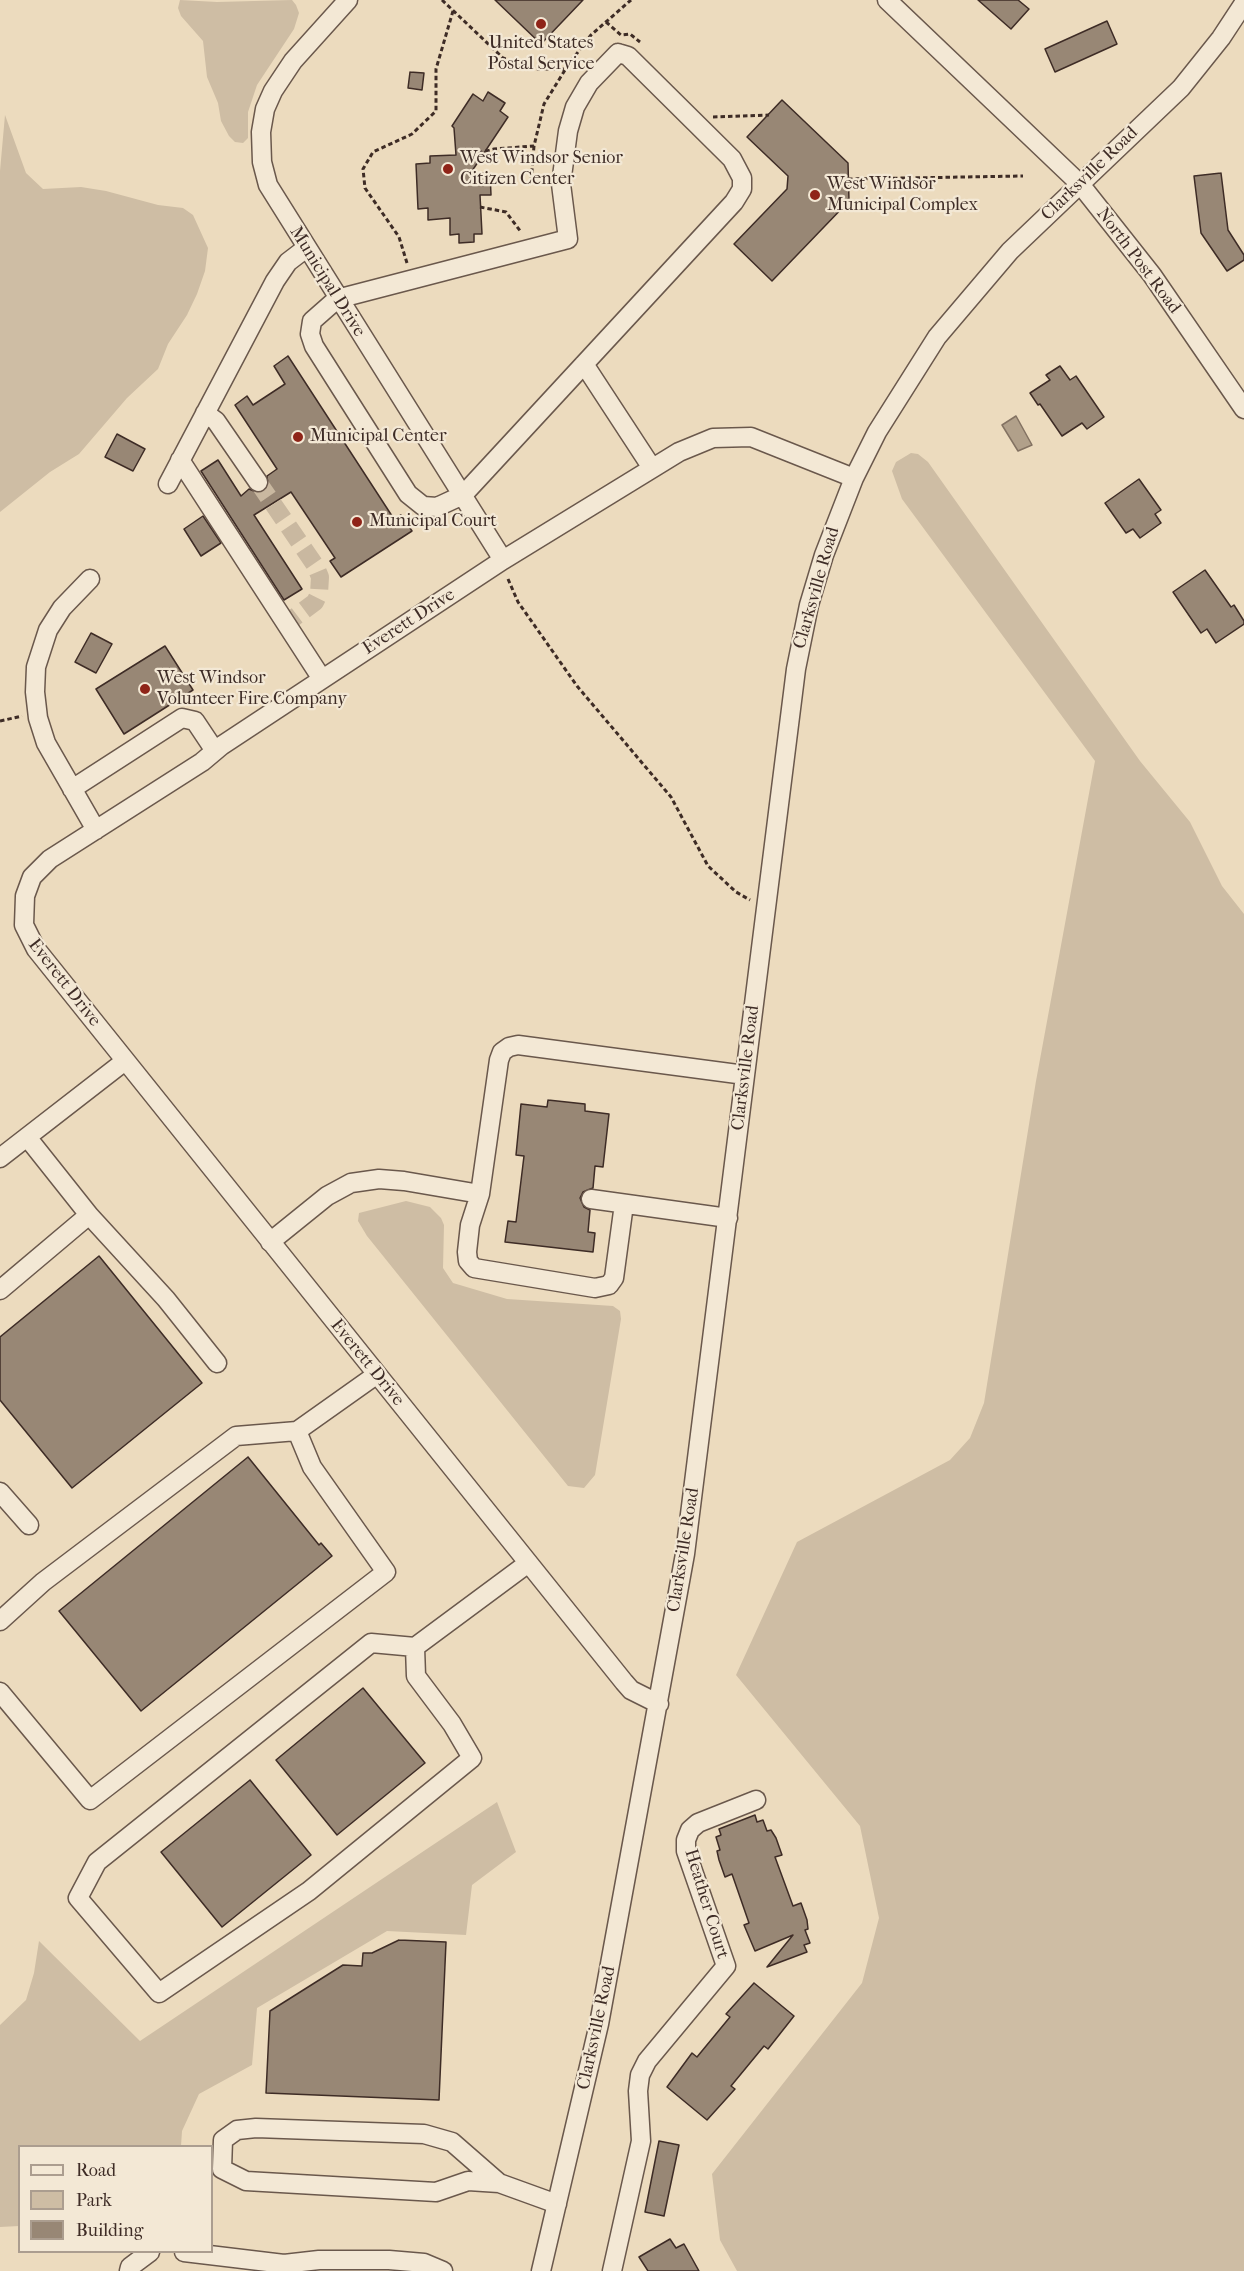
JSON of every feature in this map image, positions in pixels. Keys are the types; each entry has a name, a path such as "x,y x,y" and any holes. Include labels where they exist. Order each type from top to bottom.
{"street":[{"name":"Municipal Drive","path":"348,0 282,76 273,91 262,121 262,162 268,185 305,249 463,495 502,561"},
{"name":"North Post Road","path":"887,0 1080,184 1152,275 1244,409"},
{"name":"Clarksville Road","path":"541,2271 599,2024 685,1554 796,669 809,605 824,555 854,478 905,383 937,337 1011,251 1181,88 1221,38 1244,3"},
{"path":"623,53 727,153 742,178 742,189 739,196 584,364 463,495 433,508 418,503 408,494 310,338 309,330 315,317 337,299 568,239 561,184 568,131 575,107 589,83 609,60 623,53"},
{"path":"168,484 281,271 305,249"},
{"path":"584,364 652,468"},
{"path":"205,413 216,422 258,482"},
{"name":"Everett Drive","path":"659,1704 631,1690 527,1564 36,949 24,925 25,896 32,877 50,859 502,561 652,468 704,440 738,436 766,441 854,478"},
{"path":"180,460 322,679"},
{"path":"90,579 62,608 48,630 39,654 35,679 36,705 41,731 96,830"},
{"path":"72,789 182,718 195,721 215,751"},
{"path":"624,1204 614,1278 609,1285 595,1288 482,1271 474,1268 468,1261 470,1225 480,1194 502,1052 509,1047 518,1046 745,1075"},
{"path":"0,1158 125,1061"},
{"path":"27,1137 89,1215 117,1243 217,1363"},
{"path":"270,1242 327,1196 351,1183 378,1179 404,1181 480,1194"},
{"path":"591,1199 728,1218"},
{"path":"0,1290 89,1215"},
{"path":"0,1621 43,1582 236,1436 297,1431 376,1375"},
{"path":"0,1692 90,1800 386,1572 312,1467 297,1431"},
{"path":"0,1492 29,1525"},
{"path":"415,1647 416,1676 452,1724 472,1758 309,1891 159,1992 78,1898 97,1862 371,1643 415,1647 527,1564"},
{"name":"Heather Court","path":"612,2271 641,2141 638,2091 640,2075 647,2061 726,1966 686,1851 686,1840 690,1830 698,1823 756,1800"},
{"path":"499,2183 452,2142 424,2134 256,2128 237,2130 223,2140 222,2169 246,2181 436,2192 468,2181 499,2183 557,2204"},
{"path":"129,2271 130,2267 149,2253"},
{"path":"188,2253 233,2264 388,2260 424,2263 443,2271"}],"path":[{"path":"442,0 495,52 511,63 532,69 565,69"},
{"path":"548,185 541,179 531,182 534,146 544,104 565,69 591,35 631,0"},
{"path":"407,263 399,237 368,194 363,169 373,152 412,134 436,111 436,69 453,11"},
{"path":"606,22 621,34 630,34 642,44"},
{"path":"707,117 769,115"},
{"path":"478,153 494,148 534,146"},
{"path":"849,179 1023,176"},
{"path":"480,207 506,212 523,236"},
{"path":"502,561 518,602 577,686 671,797 708,866 736,892 766,906"}],"green space":[{"path":"180,0 217,2 292,0 296,5 299,13 294,29 257,85 248,112 248,138 243,143 235,142 229,136 221,121 218,103 207,77 203,41 181,16 178,8"},
{"path":"5,115 26,173 43,189 81,187 158,205 183,208 193,215 208,248 205,271 197,294 187,315 168,344 158,369 127,398 79,454 50,472 0,512 0,171"},
{"path":"911,453 918,454 928,462 1140,761 1190,822 1222,886 1244,914 1244,2271 737,2271 720,2240 712,2174 862,1983 879,1918 860,1826 736,1675 797,1542 950,1460 970,1438 984,1403 1036,1081 1095,761 902,499 892,471 896,462"},
{"path":"406,1201 430,1207 441,1218 444,1225 443,1268 453,1283 507,1299 613,1306 620,1311 621,1319 595,1475 584,1488 568,1486 367,1236 358,1221 359,1213"},
{"path":"497,1802 516,1852 472,1885 466,1935 387,1931 257,2008 252,2065 199,2094 182,2131 181,2145 18,2145 18,2226 0,2227 0,2025 26,2000 34,1973 39,1941 140,2041"}],"shaded area":[{"path":"1016,416 1032,445 1018,451 1002,425"}],"building":[{"name":"United States Postal Service","path":"495,0 583,0 541,44"},
{"path":"978,0 1018,0 1029,9 1011,29"},
{"path":"1107,21 1117,44 1055,72 1045,49"},
{"path":"410,72 424,73 422,90 408,88"},
{"name":"West Windsor Senior Citizen Center","path":"488,92 505,103 500,111 508,117 470,174 490,173 491,195 480,195 482,234 474,234 474,242 459,243 459,234 450,235 450,218 428,220 428,208 418,209 416,164 430,163 430,156 456,155 452,126 473,94 483,101"},
{"name":"West Windsor Municipal Complex","path":"782,100 848,163 849,201 772,281 734,244 787,189 788,176 747,137"},
{"path":"1221,173 1228,230 1244,255 1244,260 1227,271 1201,233 1194,176"},
{"name":"Municipal Center","path":"288,356 394,519 401,515 412,531 341,577 330,561 335,558 291,492 254,515 302,589 284,600 201,471 218,460 241,496 249,489 259,493 268,487 267,476 277,469 235,405 247,396 253,405 285,384 274,366"},
{"path":"1060,366 1070,380 1076,376 1104,417 1087,429 1082,423 1062,436 1030,393 1050,380 1046,375"},
{"path":"117,434 145,449 133,471 105,457"},
{"path":"1139,479 1161,510 1155,514 1161,523 1140,538 1133,529 1126,533 1105,503"},
{"path":"203,516 221,543 201,556 184,529"},
{"path":"1205,570 1231,607 1234,605 1244,621 1244,624 1216,643 1207,629 1201,633 1173,592"},
{"path":"91,633 112,644 96,673 75,662"},
{"name":"West Windsor Volunteer Fire Company","path":"165,646 193,690 124,734 96,689"},
{"path":"548,1100 585,1104 585,1111 609,1114 603,1167 595,1166 593,1188 583,1192 580,1198 584,1207 590,1210 588,1232 595,1233 593,1252 505,1242 508,1221 516,1222 524,1156 516,1155 521,1104 547,1107"},
{"path":"99,1256 202,1383 72,1488 0,1400 0,1337"},
{"path":"248,1457 319,1545 321,1543 332,1556 141,1711 59,1611"},
{"path":"363,1688 425,1763 337,1835 276,1760"},
{"path":"250,1780 311,1855 222,1927 161,1852"},
{"path":"755,1815 757,1822 763,1820 767,1831 771,1830 776,1838 782,1855 775,1857 793,1906 801,1903 807,1920 808,1929 805,1930 810,1943 804,1945 807,1952 767,1967 793,1935 755,1951 744,1925 749,1923 732,1874 725,1877 717,1851 720,1850 716,1837 721,1835 719,1829"},
{"path":"399,1940 446,1942 439,2100 266,2093 270,2011 343,1965 362,1966 363,1953 372,1953"},
{"path":"754,1983 794,2016 768,2049 764,2046 731,2086 735,2089 707,2120 667,2087 692,2053 697,2057 730,2017 726,2014"},
{"path":"659,2141 679,2145 664,2216 645,2212"},
{"path":"670,2239 676,2248 684,2244 699,2271 648,2271 639,2257"}],"tunnel":[{"path":"258,482 315,565 320,577 319,594 315,602 287,623"}],"place":[{"name":"United States Postal Service","path":"541,24"},
{"name":"West Windsor Senior Citizen Center","path":"448,169"},
{"name":"West Windsor Municipal Complex","path":"815,195"},
{"name":"Municipal Center","path":"298,437"},
{"name":"Municipal Court","path":"357,522"},
{"name":"West Windsor Volunteer Fire Company","path":"145,689"}]}
